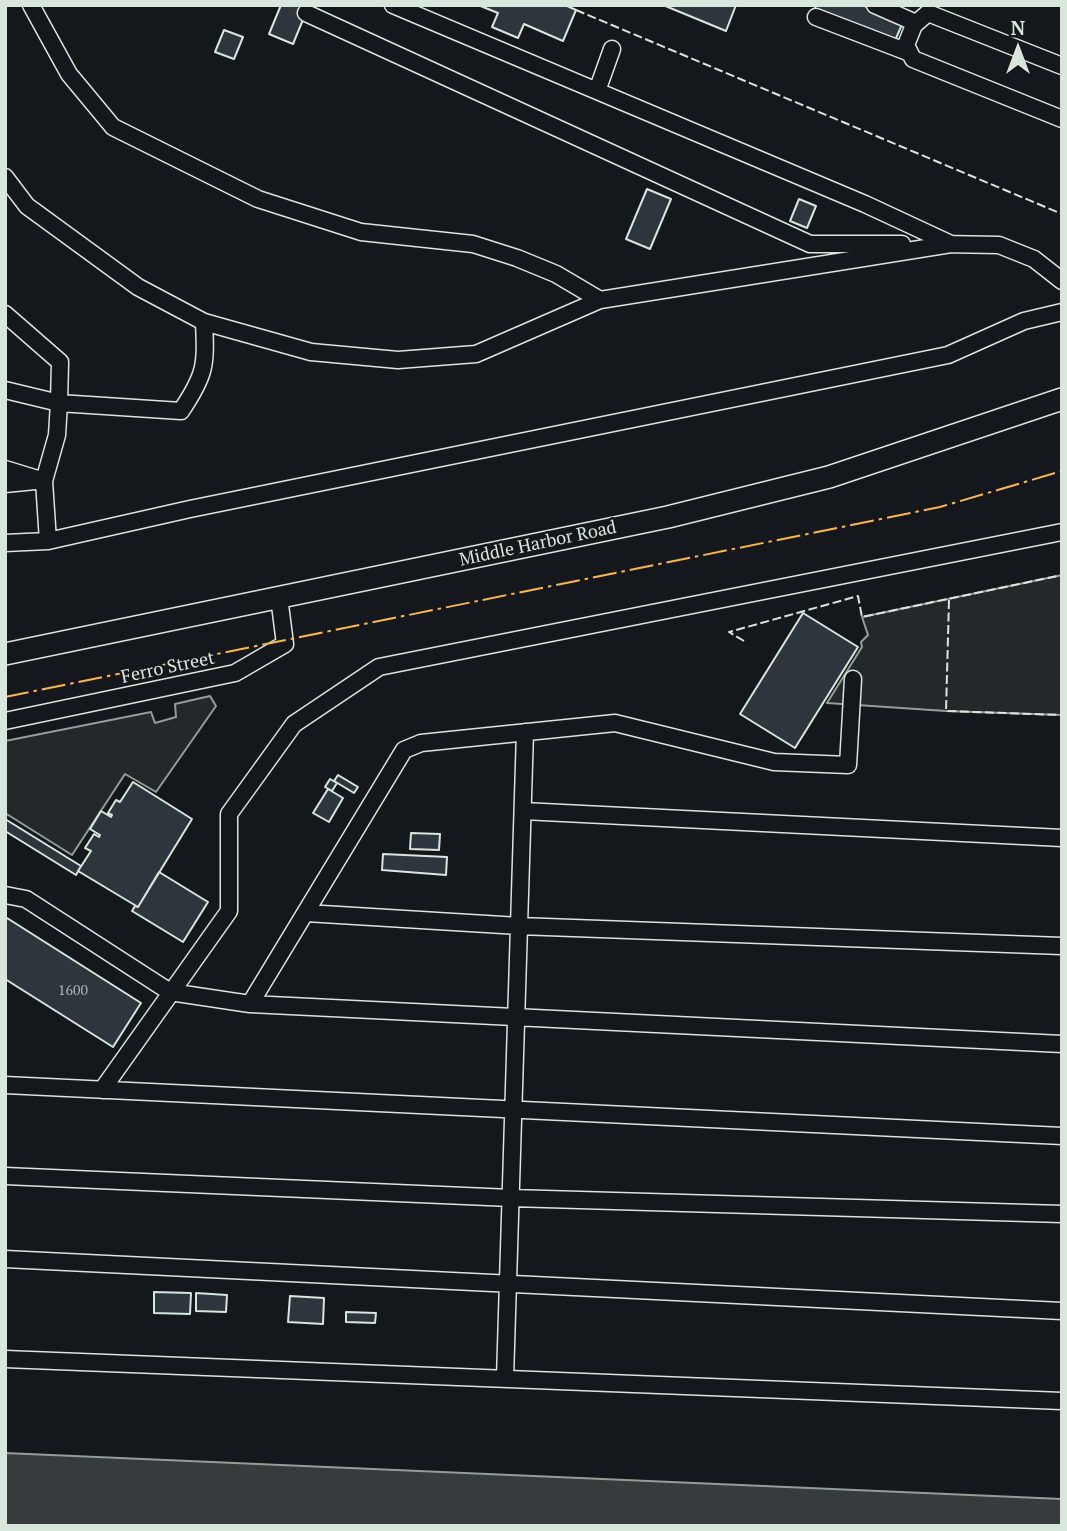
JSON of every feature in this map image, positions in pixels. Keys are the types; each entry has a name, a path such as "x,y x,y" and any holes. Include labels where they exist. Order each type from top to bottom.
{"main road":[{"name":"Middle Harbor Road","path":"5,654 668,517 829,477 1062,399"}],"street":[{"path":"31,5 69,74 113,127 258,199 362,232 473,244 556,274 600,300"},
{"path":"875,5 916,23"},
{"path":"402,7 865,204 951,244"},
{"path":"306,13 810,244 999,246 1034,259 1062,281"},
{"path":"1062,66 928,13 916,23 906,45 913,59 1062,119"},
{"path":"816,17 910,53"},
{"path":"597,91 612,49"},
{"path":"5,177 27,206 127,279 204,322 311,352 398,360 476,354 600,300 951,244"},
{"path":"5,544 48,541 190,509 948,355 1024,321 1062,312"},
{"path":"5,314 60,362 57,435 44,481 48,541"},
{"path":"5,390 59,403 181,411 197,388 206,362 204,322"},
{"path":"5,469 44,481"},
{"path":"5,484 44,481"},
{"path":"102,1090 229,911 229,814 294,724 379,667 1062,531"},
{"name":"Ferro Street","path":"5,721 235,673 285,644 279,597"},
{"path":"250,1004 404,750 421,743 615,723 774,762 848,765 853,679"},
{"path":"505,1378 525,732"},
{"path":"523,811 1062,838"},
{"path":"5,895 26,900 170,992 250,1004 1062,1044"},
{"path":"306,913 519,926 1062,946"},
{"path":"5,1085 1062,1136"},
{"path":"5,1176 511,1198 1062,1214"},
{"path":"5,1259 1062,1311"},
{"path":"5,1359 1062,1401"}],"shaded area":[{"path":"1062,575 1062,715 827,703 862,647 861,642 868,635 862,617"},
{"path":"210,696 216,706 156,792 125,774 72,855 5,813 5,741 151,712 155,723 176,717 175,704"},
{"path":"5,1453 1062,1499 1062,1526 5,1526"}],"building":[{"path":"281,5 309,5 293,44 269,34"},
{"path":"478,5 565,5 576,10 563,41 524,24 518,38 492,27 498,13"},
{"path":"663,5 736,5 726,31"},
{"path":"816,5 862,5 903,22 894,43 814,10"},
{"path":"224,30 243,37 234,59 215,52"},
{"path":"647,189 671,199 650,249 626,239"},
{"path":"799,199 816,206 807,228 790,221"},
{"path":"803,613 858,647 795,748 740,714"},
{"path":"338,775 358,787 354,793 334,781"},
{"path":"330,779 337,783 332,791 325,787"},
{"path":"133,782 192,819 138,907 78,871 91,851 85,848 94,834 99,837 100,835 90,829 101,811 111,817 108,813 116,800 120,802"},
{"path":"328,789 343,798 329,822 313,813"},
{"path":"5,819 81,866 76,875 5,831"},
{"path":"411,833 440,834 439,850 410,849"},
{"path":"383,854 447,857 446,875 382,870"},
{"path":"159,872 208,902 183,942 132,911 135,906 138,907"},
{"path":"7,918 141,1003 113,1047 5,979"},
{"path":"154,1292 191,1293 190,1314 154,1313"},
{"path":"196,1293 227,1295 226,1312 196,1311"},
{"path":"290,1296 324,1298 323,1324 288,1322"},
{"path":"346,1312 376,1313 375,1323 346,1322"}],"tunnel":[{"path":"289,5 306,13"}],"fence":[{"path":"576,10 1062,214"},
{"path":"744,641 729,632 858,596 862,617 1062,575"},
{"path":"949,600 946,711 1062,715"}],"power":[{"path":"5,697 940,507 1062,471"}]}
